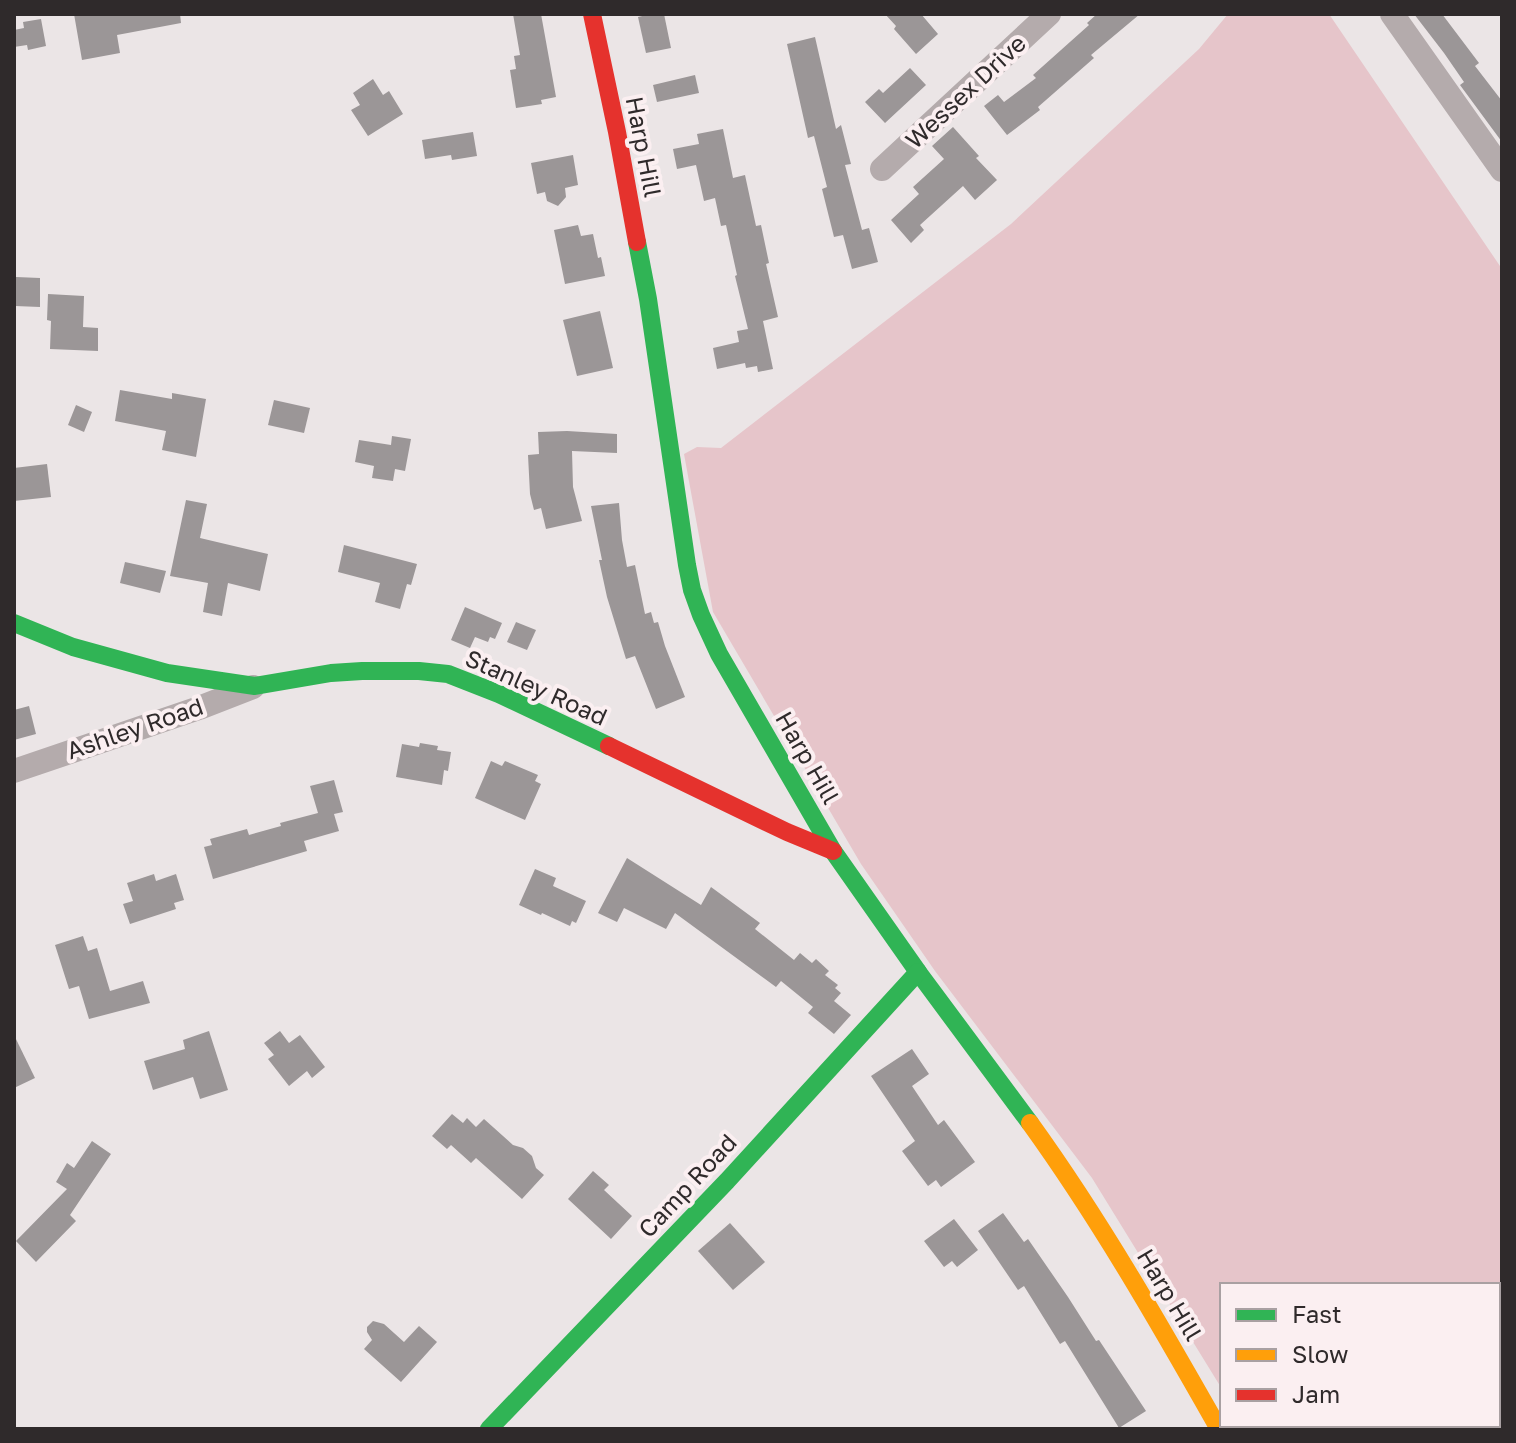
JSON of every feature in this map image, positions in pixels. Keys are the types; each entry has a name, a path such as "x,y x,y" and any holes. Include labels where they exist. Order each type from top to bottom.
{"street":[{"name":"Harp Hill","path":"592,14 648,299 682,539 692,590 709,635 833,851 1060,1165 1158,1322 1219,1429"},
{"name":"Wessex Drive","path":"882,169 1049,14"},
{"path":"1392,14 1502,170"},
{"name":"Stanley Road","path":"14,623 73,647 177,675 255,686 362,671 448,674 545,715 787,832 833,851"},
{"path":"177,675 182,714"},
{"name":"Ashley Road","path":"14,771 255,686"},
{"name":"Camp Road","path":"489,1429 727,1181 918,972"}],"shaded area":[{"path":"1228,14 1329,14 1502,269 1502,1429 1247,1429 1246,1427 1500,1427 1500,1283 1220,1283 1220,1386 1092,1178 935,971 861,864 713,612 684,454 697,447 721,448 1011,224 1199,49"}],"building":[{"path":"74,14 180,14 181,23 117,35 120,53 82,60"},
{"path":"513,14 541,14 556,97 541,100 542,104 516,108 510,70 516,69 514,56 520,55"},
{"path":"664,14 671,48 646,53 638,17"},
{"path":"885,14 921,14 938,34 916,54"},
{"path":"1097,14 1140,14 1091,55 1094,58 1038,107 1040,110 1007,135 984,106 998,95 1004,102 1036,78 1033,75 1089,25 1087,23"},
{"path":"1414,14 1442,14 1479,63 1475,66 1502,101 1502,142 1460,85 1464,82"},
{"path":"41,19 46,46 28,50 27,45 14,47 14,30 24,28 23,22"},
{"path":"815,37 836,129 841,125 851,164 845,165 862,230 869,228 878,262 852,269 843,235 834,237 822,189 827,187 814,136 808,138 787,44"},
{"path":"910,68 926,85 885,123 865,102 879,89 883,93"},
{"path":"695,75 699,93 657,102 653,85"},
{"path":"373,79 383,95 389,91 403,114 368,136 351,110 360,105 353,93"},
{"path":"953,127 997,180 975,200 963,186 920,225 924,230 911,243 891,220 919,194 913,187 944,159 932,146"},
{"path":"723,129 733,178 745,175 756,226 761,225 778,317 763,321 773,369 758,372 757,366 746,368 745,363 717,369 713,348 739,342 737,331 748,329 726,225 721,226 715,198 704,201 696,165 677,169 673,149 699,144 697,134"},
{"path":"473,132 477,156 452,160 451,155 425,159 422,140"},
{"path":"573,155 578,185 565,188 566,197 558,206 547,201 545,192 537,194 531,163"},
{"path":"578,225 581,236 593,234 605,276 565,284 554,230"},
{"path":"16,277 40,278 40,307 15,306"},
{"path":"48,294 84,296 83,327 98,328 98,351 50,349"},
{"path":"600,311 613,368 577,376 563,320"},
{"path":"120,390 172,399 172,393 206,399 196,457 162,450 166,431 115,421"},
{"path":"274,400 310,408 304,433 268,425"},
{"path":"76,405 92,412 84,432 68,425"},
{"path":"538,432 617,434 617,453 572,451 573,487 582,521 546,529 541,508 534,510 530,494 528,455 539,454"},
{"path":"392,436 411,439 405,471 395,469 393,481 372,478 374,466 355,462 359,440 391,445"},
{"path":"47,464 51,497 14,501 14,468"},
{"path":"186,500 207,504 200,538 268,554 260,591 228,583 222,616 203,612 208,583 170,576"},
{"path":"619,503 627,567 635,565 645,614 651,612 654,623 658,622 685,697 656,709 635,656 626,659 599,560 602,560 591,506"},
{"path":"344,545 417,564 400,609 375,602 380,583 338,572"},
{"path":"125,562 166,571 160,593 120,583"},
{"path":"465,607 502,623 495,639 490,637 488,642 475,637 470,648 451,640"},
{"path":"516,622 536,630 527,650 507,642"},
{"path":"29,706 36,734 14,740 14,710"},
{"path":"420,743 451,752 442,785 396,777 402,744 419,747"},
{"path":"491,761 502,766 505,761 538,775 535,781 541,784 525,820 475,798"},
{"path":"334,780 343,812 334,814 339,831 304,841 307,851 213,879 204,847 212,845 210,839 247,829 249,835 318,813 310,786"},
{"path":"627,858 701,905 711,887 760,923 755,929 794,960 800,953 812,963 816,959 829,971 825,975 838,985 835,988 841,993 834,1001 851,1015 834,1034 808,1013 813,1007 781,981 776,987 675,913 666,929 624,908 617,922 598,913"},
{"path":"535,869 556,878 553,886 586,901 576,923 572,921 570,926 519,905"},
{"path":"154,874 156,881 176,874 184,900 174,903 176,909 130,924 123,904 133,901 127,883"},
{"path":"83,936 88,951 97,948 110,991 143,981 150,1003 89,1019 79,986 69,989 55,945"},
{"path":"209,1031 228,1090 200,1099 193,1077 153,1090 144,1061 185,1049 183,1040"},
{"path":"280,1031 289,1043 300,1035 325,1067 312,1078 307,1071 289,1086 268,1059 274,1055 264,1043"},
{"path":"14,1035 35,1078 14,1088"},
{"path":"912,1049 929,1074 912,1086 938,1125 944,1120 975,1162 941,1187 936,1180 928,1186 902,1151 915,1141 871,1076"},
{"path":"452,1114 463,1123 467,1118 476,1127 484,1119 513,1145 523,1148 532,1156 536,1168 544,1175 522,1199 476,1158 471,1163 451,1145 447,1149 432,1136"},
{"path":"92,1141 111,1154 70,1215 76,1221 36,1262 16,1241 67,1189 56,1182 67,1163 74,1168"},
{"path":"593,1171 609,1185 604,1190 632,1216 611,1239 568,1199"},
{"path":"1003,1213 1024,1242 1028,1239 1146,1411 1119,1428 1065,1341 1060,1344 1024,1286 1018,1290 978,1231"},
{"path":"954,1219 978,1250 957,1267 952,1261 944,1267 924,1241"},
{"path":"730,1223 765,1262 733,1290 698,1251"},
{"path":"373,1321 384,1324 404,1342 419,1326 437,1342 401,1382 364,1349 372,1340 367,1327"}],"traffic: fast":[{"path":"637,242 687,565 701,615 719,654 833,851 1030,1123"},
{"path":"14,623 73,647 167,673 255,686 362,671 448,674 499,694 609,746"},
{"path":"489,1429 727,1181 918,972"}],"traffic: slow":[{"path":"1030,1123 1105,1235 1219,1429"}],"traffic: jam":[{"path":"592,14 637,242"},
{"path":"609,746 833,851"}]}
